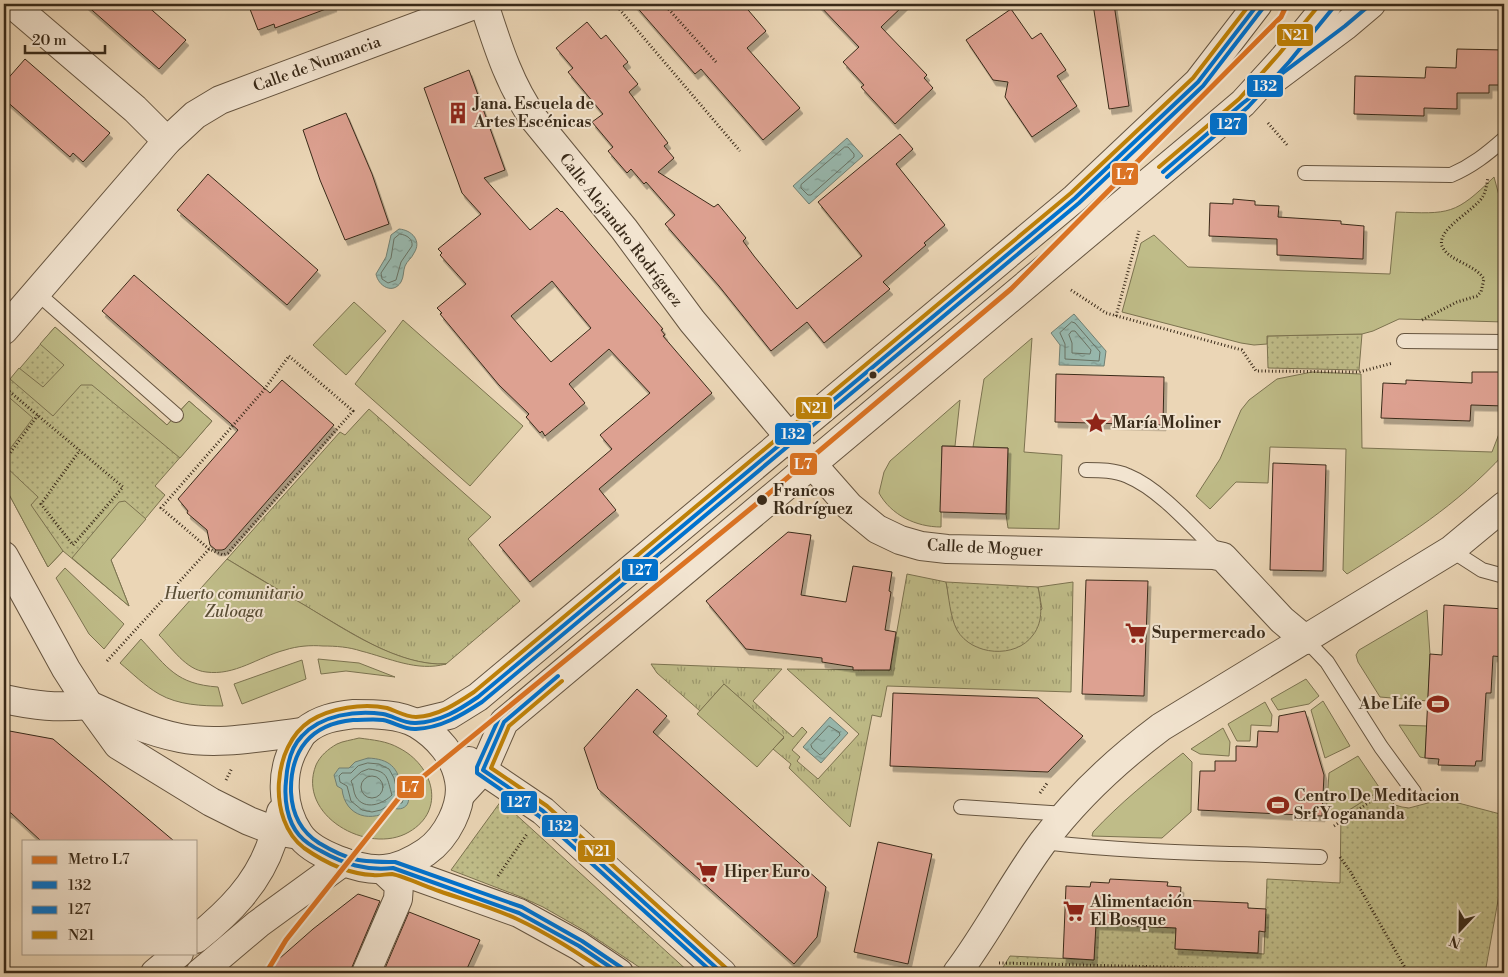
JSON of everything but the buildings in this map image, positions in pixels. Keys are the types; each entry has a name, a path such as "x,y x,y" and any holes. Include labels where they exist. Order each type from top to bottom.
{"street":[{"path":"7,4 18,9 135,109 167,141"},
{"name":"Calle de Numancia","path":"4,330 167,141 195,115 220,100 477,4"},
{"name":"Calle Alejandro Rodríguez","path":"484,4 500,54 521,102 624,229 692,321 790,438"},
{"path":"416,723 449,715 478,697 1075,198 1198,82 1258,4"},
{"path":"1243,103 1284,58 1328,4"},
{"path":"460,795 483,770 504,722 1163,172 1243,103 1371,4"},
{"name":"Calle de Moguer","path":"790,438 862,518 900,540 921,546 947,549 1214,555 1223,557"},
{"path":"958,973 1043,842 1066,814 1104,774 1135,746 1160,727 1306,640 1451,550 1504,506"},
{"path":"4,556 66,669 118,745 211,802 249,821 287,833 328,856 360,868 388,869 519,913 579,946 619,973"},
{"path":"1223,557 1282,620 1306,640"},
{"path":"4,700 43,707 66,708 89,705 118,718 180,738 214,740 304,732"},
{"path":"287,833 286,766 292,751 304,732 328,717 354,714 384,714 416,723 440,742 543,810 722,973"},
{"path":"388,869 408,862 426,852 448,830 460,795 460,781 454,765 440,742"},
{"path":"198,937 230,910 250,886 264,863 273,842 287,833"},
{"path":"200,973 258,924 343,862"},
{"path":"366,973 398,899 399,885 388,869"},
{"path":"155,973 178,954"}],"lane":[{"path":"1305,173 1451,175 1482,159 1504,139"},
{"path":"36,292 176,415"},
{"path":"1404,340 1504,342"},
{"path":"1086,470 1115,471 1141,482 1158,495 1223,557"},
{"path":"1451,550 1482,570 1504,576"},
{"path":"1306,640 1327,662 1381,747 1414,792"},
{"path":"961,806 1066,814"},
{"path":"1043,842 1077,846 1320,857"}],"path":[{"path":"615,4 740,151"},
{"path":"664,4 716,62"},
{"path":"1268,123 1288,146"},
{"path":"1415,323 1457,302 1477,296 1481,292 1484,279 1480,272 1447,253 1442,246 1441,240 1454,222 1470,210 1483,196 1488,177"},
{"path":"1116,316 1139,231"},
{"path":"1071,290 1106,313 1242,350 1256,371 1360,372 1393,363"},
{"path":"290,356 353,411 228,553 223,556 210,548 161,508 263,391 290,356"},
{"path":"4,387 80,450 123,487 73,545 41,504 80,450"},
{"path":"4,461 38,415"},
{"path":"107,661 210,548"},
{"path":"225,781 233,766"},
{"path":"1334,826 1386,791"},
{"path":"496,880 531,827"},
{"path":"1339,855 1350,870 1408,973"},
{"path":"999,963 1408,973"},
{"path":"1144,966 1152,973"}],"green space":[{"path":"1494,177 1504,214 1504,322 1399,319 1362,334 1267,336 1267,344 1254,345 1122,312 1141,243 1154,235 1188,267 1390,274 1396,212 1429,213 1451,209 1470,199"},
{"path":"354,302 386,331 346,375 313,345"},
{"path":"403,320 523,426 470,486 355,384"},
{"path":"55,327 167,425 189,401 212,421 155,486 165,495 111,560 129,606 63,551 48,567 4,485 4,387"},
{"path":"55,327 167,425 189,401 212,421 180,458 92,385 81,385 53,416 10,379 19,368 43,387 64,365 40,344"},
{"path":"1362,334 1359,370 1268,368 1267,336"},
{"path":"1032,338 1024,452 1062,455 1059,529 1008,528 1006,514 1008,448 973,447 984,379"},
{"path":"1312,372 1361,374 1362,448 1492,452 1502,426 1504,426 1504,454 1486,473 1430,520 1347,574 1343,570 1346,449 1270,447 1268,483 1236,482 1210,509 1196,496 1220,459 1241,410 1249,400 1277,379"},
{"path":"4,393 33,418 4,457"},
{"path":"960,400 955,446 942,446 941,527 922,525 897,513 884,501 879,493 884,472 890,461"},
{"path":"369,409 491,517 468,539 520,601 446,664 413,660 380,648 227,559 340,432 345,435"},
{"path":"4,465 38,497 31,505 63,551 48,567 4,485"},
{"path":"125,501 146,519 111,560 129,606 72,558 119,502"},
{"name":"Huerto comunitario Zuloaga","path":"227,559 373,645 410,659 446,664 435,666 414,665 352,649 314,646 299,647 275,653 237,669 227,671 206,672 192,667 180,658 159,635"},
{"path":"65,568 124,624 104,649 89,634 56,578"},
{"path":"907,574 946,582 954,621 970,643 990,650 1042,609 1038,587 1073,582 1071,692 887,686 881,717 872,715 850,827 789,768 791,764 773,749 784,738 724,684 700,711 657,673 651,664 782,669 753,701 793,737 802,727 807,732 792,750 800,757 797,761 818,779 859,734 787,669 890,670"},
{"path":"946,582 1038,587 1041,612 1039,624 1033,635 1016,648 994,651 973,645 964,639 957,630 951,613"},
{"path":"1427,610 1430,654 1428,701 1380,697 1358,662 1356,655 1359,650"},
{"path":"141,639 166,666 182,678 218,687 223,706 174,701 159,694 144,683 120,663"},
{"path":"318,659 359,663 395,677 346,671 321,674"},
{"path":"302,660 306,679 242,704 234,684"},
{"path":"1306,679 1319,696 1309,704 1278,710 1271,699"},
{"path":"724,684 784,737 757,767 697,714"},
{"path":"1323,701 1350,746 1325,758 1311,710"},
{"path":"1265,702 1272,715 1271,726 1251,725 1250,741 1237,741 1228,724"},
{"path":"1399,725 1427,726 1425,758 1420,757"},
{"path":"1223,728 1230,742 1229,756 1200,754 1191,749"},
{"path":"359,738 385,742 399,748 420,765 427,776 432,800 428,812 421,823 409,832 392,838 374,839 356,835 340,826 326,814 316,800 313,783 316,765 320,759 327,750 337,744"},
{"path":"1183,753 1192,762 1191,812 1162,838 1092,836 1093,832 1103,821"},
{"path":"1358,756 1381,790 1341,815 1326,815 1329,773"},
{"path":"1381,790 1395,805 1402,807 1409,808 1443,799 1504,815 1504,867 1485,973 1000,972 1010,956 1094,960 1096,924 1176,928 1175,949 1264,954 1267,879 1340,883 1341,815"},
{"path":"501,801 690,973 648,973 585,931 543,907 451,870"}],"water":[{"path":"847,138 863,156 809,204 793,186"},
{"path":"399,229 412,234 417,244 413,255 405,266 401,282 398,286 390,288 380,282 376,274 386,257 391,235"},
{"path":"1074,314 1106,351 1104,366 1059,365 1060,345 1051,333"},
{"path":"830,717 848,733 821,763 803,747"},
{"path":"368,758 382,760 392,766 398,775 401,789 408,796 409,799 406,806 398,809 393,808 377,816 368,816 354,812 348,806 342,789 337,786 334,775 339,768 349,768 355,762"}],"metro line":[{"name":"L7","path":"266,973 286,940 402,794 760,501 1011,289 1281,17 1287,4"}],"transit line":[{"name":"N21","path":"608,973 529,925 488,907 397,875 364,874 345,870 304,848 292,836 284,820 280,802 279,783 282,765 288,747 297,732 310,721 337,710 368,706 387,708 409,716 424,716 446,709 474,692 1071,193 1193,78 1250,4"},
{"name":"132","path":"619,973 579,946 519,913 393,868 383,869 356,866 330,856 309,844 301,838 295,829 289,817 286,802 285,788 288,763 298,741 319,723 340,716 373,713 387,715 407,722 425,722 449,714 478,697 1075,198 1198,82 1258,4"},
{"name":"N21","path":"1159,167 1239,99 1320,4"},
{"name":"132","path":"1163,172 1243,103 1371,4"},
{"name":"127","path":"622,968 582,941 522,907 395,862 363,861 347,857 319,843 302,827 293,807 292,777 294,764 299,752 315,733 325,727 338,723 353,720 380,720 408,728 425,728 451,720 482,702 1079,203 1203,86 1263,8"},
{"name":"127","path":"1167,177 1248,107 1289,62 1333,8"},
{"name":"127","path":"554,671 499,718 477,767 477,773 539,816 713,973"},
{"name":"132","path":"558,676 504,722 483,770 543,811 722,973"},
{"name":"N21","path":"562,681 509,726 491,768 547,806 726,968"}],"place":[{"name":"Jana. Escuela de Artes Escénicas","path":"458,113"},
{"name":"María Moliner","path":"1096,423"},
{"name":"Francos Rodríguez","path":"762,500"},
{"name":"Supermercado","path":"1136,633"},
{"name":"Abe Life","path":"1438,704"},
{"name":"Centro De Meditacion Srf Yogananda","path":"1278,805"},
{"name":"Hiper Euro","path":"707,872"},
{"name":"Alimentación El Bosque","path":"1074,911"}]}
